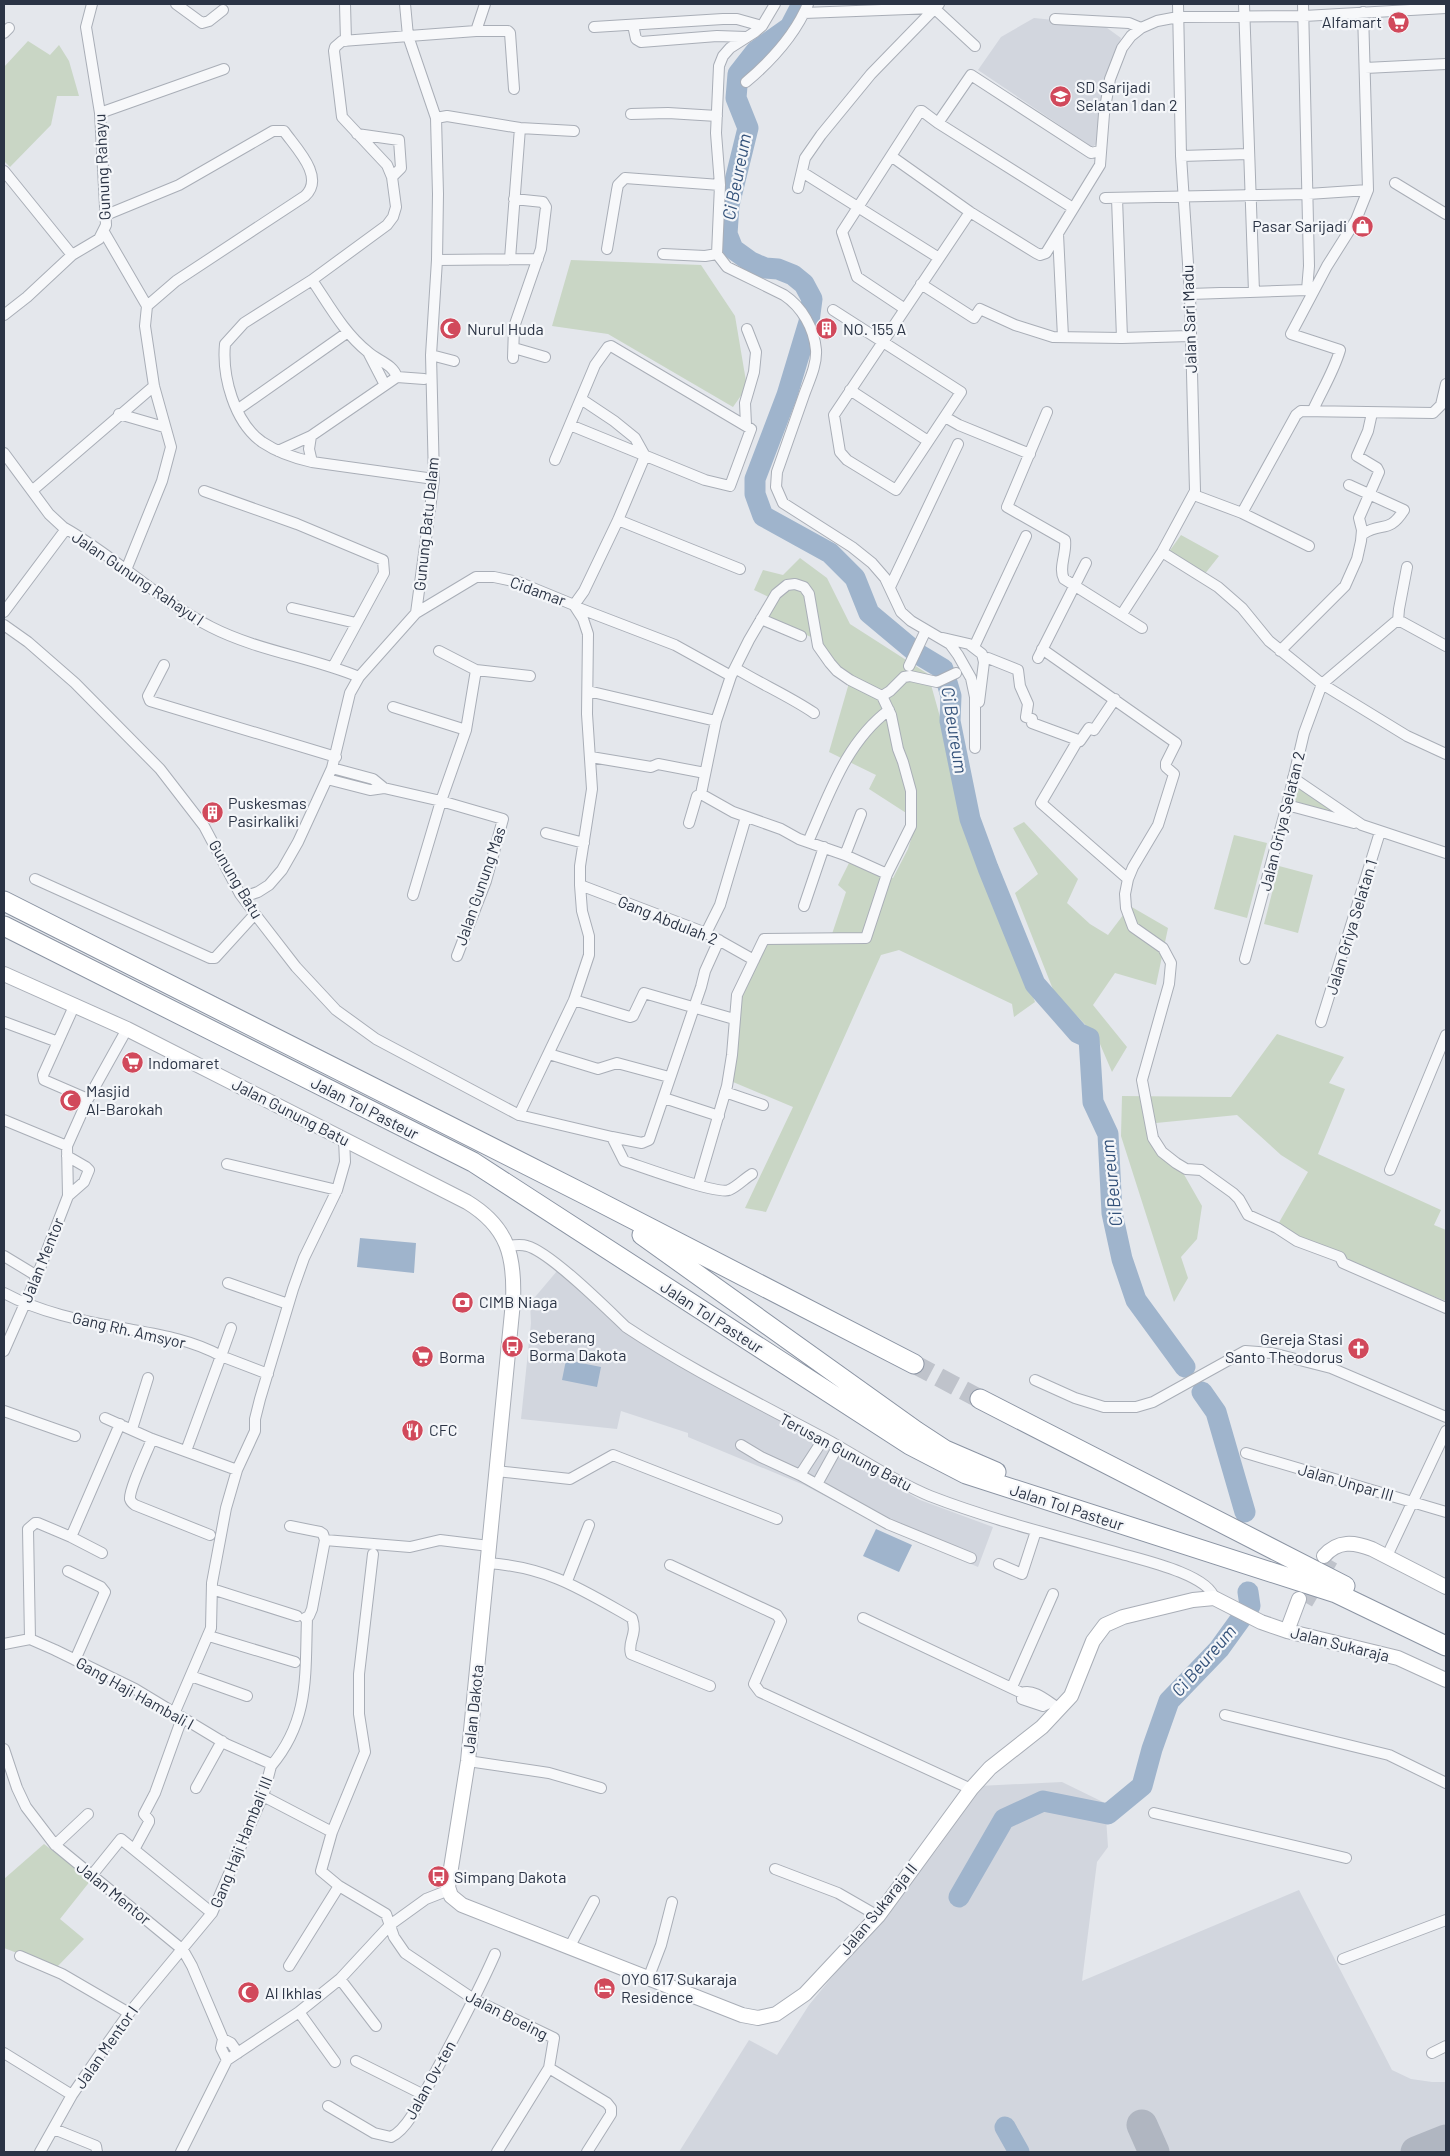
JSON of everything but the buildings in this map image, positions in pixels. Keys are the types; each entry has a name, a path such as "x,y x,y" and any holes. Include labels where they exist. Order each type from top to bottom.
{"highway":[{"name":"Jalan Tol Pasteur","path":"4,901 588,1196 914,1364"},
{"name":"Jalan Tol Pasteur","path":"4,926 473,1162 901,1440 966,1474 1336,1593 1446,1646"},
{"path":"588,1196 945,1450 984,1468 1338,1583"},
{"path":"980,1399 1338,1583 1446,1631"}],"main road":[{"name":"Jalan Gunung Batu","path":"4,974 75,1004 127,1029 481,1211 502,1233 508,1246"},
{"name":"Jalan Dakota","path":"449,1890 449,1878 464,1795 468,1761 513,1302 514,1281 508,1246"},
{"path":"1327,1558 1351,1543 1360,1544 1446,1587"},
{"name":"Jalan Sukaraja II","path":"449,1890 451,1896 462,1905 742,2015 758,2018 776,2014 805,1994 878,1916 971,1789 990,1768 1042,1727 1055,1706 1071,1696 1093,1641 1105,1625 1141,1613 1193,1600 1211,1599"},
{"name":"Jalan Sukaraja","path":"1211,1599 1287,1632 1388,1655 1429,1677 1446,1680"},
{"path":"1287,1632 1302,1601"}],"street":[{"name":"Gunung Rahayu","path":"4,315 27,297 72,255 99,239 104,232 106,215 100,114 86,27 92,4"},
{"path":"176,4 202,23 209,21 223,10"},
{"path":"345,4 346,41"},
{"name":"Gunung Batu Dalam","path":"240,894 249,895 258,892 269,885 282,870 298,842 332,768 350,693 359,677 416,614 434,480 431,355 437,260 438,194 436,118 408,36 405,4"},
{"path":"476,31 485,4"},
{"path":"775,4 762,26 730,48 723,56 719,66 717,116 720,185 717,254 727,267 784,295 803,312 812,332 816,350 813,368 777,472 775,480 777,492 783,503 793,511 863,555 885,578 901,612 925,633 961,641 974,647 982,654 984,662 976,716 975,748"},
{"name":"Jalan Sari Madu","path":"1122,614 1162,552 1194,494 1195,486 1190,294 1181,156 1178,4"},
{"path":"1244,4 1254,292"},
{"path":"1190,294 1307,290 1309,266 1308,194 1303,4"},
{"path":"798,188 805,158 821,136 871,74 936,6"},
{"path":"746,82 766,65 782,47 806,8 936,6 975,46"},
{"path":"891,156 970,212 1040,255 1046,253 1100,165 1100,151 1110,79 1122,48 1131,36 1141,28 1157,21 1178,17 1304,16 1446,8"},
{"path":"1314,410 1330,377 1340,350 1291,334 1327,266 1356,220 1368,190 1364,12"},
{"path":"594,27 723,19 737,19 762,26"},
{"path":"1054,19 1129,23 1141,28"},
{"path":"633,25 636,39 642,42 717,36 746,37"},
{"path":"434,480 312,462 278,451 261,441 248,429 237,410 229,386 225,344 244,323 312,280 390,222 396,207 392,178 387,165 346,122 340,113 334,51 337,44 346,41 408,36 476,31 508,31 510,33 514,89"},
{"path":"1365,68 1446,64"},
{"path":"100,114 224,69"},
{"path":"938,124 971,76 1090,153 1100,151"},
{"path":"905,308 857,277 842,232 920,111 1073,208"},
{"path":"631,114 668,113 717,116"},
{"path":"436,118 447,116 520,128 574,130"},
{"path":"510,258 520,128"},
{"path":"106,215 179,184 273,131 284,131 308,165 312,183 308,194 176,281 147,306"},
{"path":"357,134 399,140 401,168 392,178"},
{"path":"1181,156 1248,154"},
{"path":"4,171 72,255"},
{"path":"802,172 939,258"},
{"path":"608,249 618,185 625,178 720,185"},
{"path":"1395,183 1446,214"},
{"path":"1105,198 1250,196 1368,190"},
{"path":"1117,198 1122,338"},
{"path":"514,199 546,204 543,238 538,259 514,327 513,353 545,357"},
{"path":"833,310 881,342 961,392 896,490 847,460 838,450 834,415 881,342 970,212"},
{"path":"104,232 147,306 145,326 154,386 171,447 162,481 126,570"},
{"path":"1058,234 1063,337"},
{"path":"663,254 705,256 717,254"},
{"path":"437,260 538,259"},
{"path":"312,280 348,332 368,352 392,368 397,377"},
{"path":"921,284 974,318 980,309 1036,333 1063,337 1190,336"},
{"path":"746,425 745,403 754,372 756,352 747,329"},
{"path":"237,410 348,332"},
{"path":"555,460 595,365 611,346 750,428 730,486 705,480 570,425"},
{"path":"368,352 385,385"},
{"path":"431,355 454,361"},
{"path":"278,451 311,436 397,377 424,379"},
{"path":"1242,514 1296,415 1301,411 1434,413 1441,405 1446,384"},
{"path":"33,490 119,414 154,386"},
{"path":"850,390 928,441"},
{"path":"581,398 630,434 644,456"},
{"path":"727,415 745,403"},
{"path":"1047,412 1007,507 1065,540 1066,547 1062,574 1064,578 1142,628"},
{"path":"1280,650 1345,586 1357,559 1363,534 1359,518 1379,470 1357,456 1368,431 1372,413"},
{"path":"119,414 164,427"},
{"path":"945,416 976,432 1030,454"},
{"path":"311,436 309,449 312,462"},
{"path":"890,586 958,444"},
{"name":"Jalan Gunung Rahayu I","path":"4,453 49,514 66,529 182,610 213,628 259,647 333,666 359,677"},
{"path":"644,456 618,520 575,606 675,645 794,699 814,713"},
{"path":"1350,485 1404,510 1395,522 1388,527 1373,529 1363,534"},
{"path":"204,491 297,524 383,560 384,573 333,666"},
{"path":"1194,494 1242,514 1309,546"},
{"path":"618,520 740,569"},
{"path":"4,612 66,529"},
{"path":"974,647 1026,536"},
{"path":"1162,552 1218,587 1242,608 1251,622 1280,650 1322,684 1407,736 1446,754"},
{"path":"1086,563 1040,654 1115,699 1176,743 1166,763 1166,768 1174,774 1166,806 1158,825 1133,867 1125,894 1126,908 1133,927 1163,948 1171,963 1169,984 1142,1080 1153,1138 1162,1152 1186,1169 1201,1170 1233,1193 1239,1198 1248,1215 1277,1228 1297,1241 1340,1257 1343,1264 1446,1308"},
{"path":"1398,621 1407,567"},
{"name":"Cidamar","path":"416,614 476,577 494,577 518,582 575,606 588,634 588,726 592,789 580,866 580,886 582,911 589,936 590,949 583,977 574,1000 519,1115"},
{"path":"689,823 697,796 701,794 716,721 733,672 776,594 787,585 795,584 804,587 809,594 818,646 837,671 882,696 889,710 910,791 911,826 887,874 866,938 764,940 737,995 732,1055 726,1092 698,1185"},
{"path":"292,608 356,623"},
{"path":"761,619 801,636"},
{"path":"1322,684 1386,627 1398,621"},
{"path":"1398,621 1446,646"},
{"name":"Gunung Batu","path":"4,625 28,642 75,684 160,769 204,826 240,894 296,967 336,1010 376,1039 519,1115 612,1138 642,1143 649,1140 664,1098"},
{"path":"909,666 925,633"},
{"path":"942,638 950,644 971,678 976,716"},
{"path":"440,651 476,670 530,676"},
{"path":"988,658 1018,670 1020,686 1028,704 1026,717 1032,720 1032,723 1078,740"},
{"path":"164,665 148,696 150,701 336,757"},
{"path":"413,896 441,801 466,730 476,670"},
{"path":"882,696 904,677 910,676 937,682 956,674"},
{"name":"Jalan Griya Selatan 2","path":"1245,959 1287,805 1304,732 1322,684"},
{"path":"588,692 716,721"},
{"path":"1115,699 1094,730 1090,728 1080,741 1078,740 1041,803 1128,879"},
{"path":"393,708 466,730"},
{"path":"808,842 843,764 861,736 873,722 889,710"},
{"path":"591,757 651,767 658,764 705,773"},
{"name":"Jalan Gunung Mas","path":"332,768 373,779 384,788"},
{"path":"1293,778 1362,825"},
{"name":"Jalan Gunung Mas","path":"327,780 370,790 384,788 441,801 503,820 486,881 456,956"},
{"path":"701,794 746,817 781,828 808,842 845,855 887,874"},
{"path":"1287,805 1362,825 1446,853"},
{"path":"845,855 861,814"},
{"path":"706,933 722,897 746,817"},
{"name":"Jalan Griya Selatan 1","path":"1321,1022 1380,832"},
{"path":"546,833 584,843"},
{"path":"804,906 824,848"},
{"path":"35,879 210,958 215,958 255,914"},
{"name":"Gang Abdulah 2","path":"580,886 706,933 754,960"},
{"path":"719,940 705,971 669,1077 664,1098 719,1116"},
{"path":"574,1000 630,1017 633,1016 642,994 645,994 734,1020"},
{"path":"75,1004 43,1075 44,1080 88,1099"},
{"path":"4,1022 58,1042"},
{"path":"4,1120 67,1151 88,1099 127,1029"},
{"path":"1390,1170 1446,1035"},
{"path":"549,1054 598,1069 617,1063 669,1077"},
{"path":"726,1092 763,1105"},
{"path":"612,1138 624,1161 698,1185 722,1191 729,1190 752,1174"},
{"path":"135,1848 150,1820 144,1814 155,1793 191,1676 209,1636 213,1620 212,1589 224,1516 237,1470 255,1431 255,1419 288,1304 304,1258 337,1190 345,1162 344,1139"},
{"name":"Jalan Mentor","path":"4,1351 37,1276 68,1196 70,1184 67,1151"},
{"name":"Jalan Mentor","path":"67,1151 86,1166 88,1170 84,1182 68,1196"},
{"path":"227,1164 337,1190"},
{"name":"Terusan Gunung Batu","path":"508,1246 517,1245 537,1250 551,1260 626,1327 640,1336 764,1408 824,1438 929,1496 997,1520 1167,1568 1201,1590 1211,1599"},
{"path":"4,1256 37,1276"},
{"path":"228,1283 288,1304"},
{"name":"Gang Rh. Amsyor","path":"4,1293 24,1304 100,1324 166,1336 268,1374"},
{"path":"186,1451 231,1328"},
{"path":"1035,1380 1075,1398 1104,1407 1136,1407 1153,1402 1246,1351 1272,1353 1331,1368 1446,1418"},
{"path":"132,1429 148,1378"},
{"path":"4,1410 74,1436"},
{"path":"105,1418 237,1470"},
{"path":"71,1537 120,1424"},
{"path":"1387,1556 1446,1431"},
{"path":"152,1438 130,1496 131,1502 210,1534"},
{"path":"800,1475 824,1438"},
{"path":"740,1445 817,1484 888,1524 971,1558"},
{"path":"817,1484 838,1446"},
{"name":"Jalan Unpar III","path":"1246,1453 1446,1512"},
{"path":"496,1471 570,1479 613,1456 777,1519"},
{"path":"4,1644 30,1639 28,1529 35,1523 38,1523 102,1553"},
{"path":"567,1581 589,1525"},
{"path":"267,1763 283,1752 303,1705 303,1617 312,1609 326,1540 320,1532 290,1526"},
{"path":"999,1564 1022,1574 1036,1531"},
{"path":"326,1540 410,1547 440,1540 489,1546"},
{"path":"263,1796 332,1832 364,1758 366,1747 359,1714 359,1674 373,1554"},
{"path":"487,1563 533,1569 567,1581 632,1618 636,1629 629,1648 631,1654 710,1686"},
{"path":"670,1564 780,1618 781,1621 754,1684 760,1692 971,1789"},
{"path":"68,1571 101,1587 105,1592 75,1660"},
{"path":"212,1589 303,1617"},
{"path":"1012,1687 1053,1594"},
{"path":"863,1618 1012,1687 1022,1693 1022,1699 1043,1706 1055,1706"},
{"path":"209,1636 295,1662"},
{"name":"Gang Haji Hambali I","path":"30,1639 134,1689 222,1741 267,1763"},
{"path":"191,1676 246,1696"},
{"path":"1225,1715 1388,1755 1446,1782"},
{"path":"196,1788 222,1741"},
{"name":"Jalan Mentor","path":"4,1749 17,1788 26,1807 55,1845 183,1950 192,1966 223,2039 221,2048 227,2060"},
{"path":"468,1761 549,1772 601,1788"},
{"name":"Gang Haji Hambali III","path":"183,1950 212,1913 263,1796 267,1763"},
{"path":"1154,1813 1346,1858"},
{"path":"55,1845 88,1814"},
{"name":"Jalan Boeing","path":"332,1832 321,1870 339,1886 386,1914 394,1937 405,1953 474,2000 554,2038 549,2068 497,2152"},
{"path":"92,1875 121,1839 135,1848 212,1913"},
{"path":"775,1869 838,1893 878,1916"},
{"path":"289,1966 339,1886"},
{"path":"181,2152 227,2060 299,2012 340,1979 390,1925 426,1899 449,1890"},
{"path":"569,1948 594,1901"},
{"path":"648,1979 661,1945 672,1902"},
{"path":"1343,1959 1446,1920"},
{"name":"Jalan Mentor I","path":"40,2152 72,2095 129,2013 183,1950"},
{"name":"Jalan Ov-ten","path":"328,2106 374,2133 391,2138 398,2134 424,2095 474,2000 495,1954"},
{"path":"20,1956 62,1974 129,2013"},
{"path":"340,1979 376,2026"},
{"path":"299,2012 335,2062"},
{"name":"Jalan Mentor","path":"223,2039 231,2043 238,2053"},
{"path":"1432,2052 1446,2046"},
{"path":"4,2053 72,2095"},
{"path":"356,2061 424,2095"},
{"path":"549,2068 607,2103 611,2108 611,2114 587,2152"},
{"path":"54,2129 96,2146 97,2152"}],"shaded area":[{"name":"SD Sarijadi Selatan 1 dan 2","path":"1034,18 1103,25 1121,38 1107,78 1098,143 1092,147 978,70 1001,37"},
{"path":"557,1271 626,1333 920,1500 993,1527 978,1567 880,1525 804,1485 688,1437 688,1433 621,1411 617,1429 521,1419 531,1323 530,1303"},
{"path":"1062,1782 1105,1803 1108,1847 1097,1862 1082,1981 1299,1890 1392,2070 1411,2079 1446,2082 1446,2152 679,2152 749,2040 777,2055 809,2005 938,1848 979,1786"}],"green space":[{"path":"28,41 50,55 59,45 69,61 79,96 57,96 51,125 10,167 4,161 4,67"},
{"path":"571,260 701,265 735,316 747,387 733,407 608,334 552,326"},
{"path":"1181,535 1219,556 1204,575 1168,553"},
{"path":"800,558 827,578 850,624 928,674 975,842 1035,1002 1014,1017 1012,1004 899,950 881,955 766,1212 745,1208 793,1107 733,1082 742,994 765,941 829,943 846,892 838,885 849,863 881,876 893,878 908,849 917,820 869,789 876,775 829,752 851,676 838,668 820,641 768,618 777,601 754,590 763,570 783,575"},
{"path":"1299,788 1339,814 1296,803 1293,800 1294,793"},
{"path":"1024,822 1078,879 1067,903 1090,924 1108,935 1130,906 1168,928 1156,985 1115,973 1093,1005 1127,1047 1112,1072 1097,1037 1054,992 1015,893 1038,874 1013,828"},
{"path":"1234,835 1267,843 1247,918 1214,909"},
{"path":"1279,866 1313,875 1298,933 1264,924"},
{"path":"1277,1034 1344,1057 1329,1083 1345,1089 1318,1154 1441,1210 1434,1225 1446,1230 1446,1301 1301,1245 1277,1226 1308,1172 1281,1155 1237,1115 1156,1123 1159,1149 1182,1171 1202,1206 1197,1239 1181,1257 1188,1278 1174,1302 1121,1136 1122,1096 1231,1097"},
{"path":"44,1844 91,1880 60,1919 84,1939 56,1968 4,1948 4,1879"}],"water":[{"path":"360,1238 416,1243 414,1273 357,1267"},
{"path":"566,1360 601,1367 597,1387 562,1380"},
{"path":"876,1529 912,1545 899,1572 863,1556"}],"waterway":[{"name":"Ci Beureum","path":"802,4 790,27 756,51 738,74 736,98 748,128 729,205 727,234 733,249 751,262 765,268 778,269 793,275 804,284 812,299 809,322 787,395 755,479 755,494 763,516 830,553 855,578 869,613 918,654 943,669 951,696 950,721 970,819 988,868 1035,984 1078,1033 1089,1038 1093,1102 1108,1134 1112,1213 1122,1259 1136,1300 1185,1367"},
{"name":"Ci Beureum","path":"1202,1392 1216,1412 1245,1512"},
{"name":"Ci Beureum","path":"959,1897 1004,1819 1043,1801 1108,1814 1142,1786 1152,1749 1169,1701 1219,1649 1250,1606 1248,1592"},
{"name":"Ci Beureum","path":"1005,2127 1019,2152"}],"taxiway":[{"path":"1142,2125 1154,2152"},
{"path":"1416,2152 1446,2140"}],"tunnel":[{"path":"914,1364 980,1399"},
{"path":"1306,1603 1331,1560"}],"place":[{"name":"Alfamart","path":"1398,22"},
{"name":"SD Sarijadi Selatan 1 dan 2","path":"1060,96"},
{"name":"Pasar Sarijadi","path":"1363,226"},
{"name":"Nurul Huda","path":"451,329"},
{"name":"NO. 155 A","path":"827,329"},
{"name":"Puskesmas Pasirkaliki","path":"212,812"},
{"name":"Indomaret","path":"132,1063"},
{"name":"Masjid Al-Barokah","path":"70,1100"},
{"name":"CIMB Niaga","path":"463,1302"},
{"name":"Seberang Borma Dakota","path":"513,1346"},
{"name":"Gereja Stasi Santo Theodorus","path":"1359,1348"},
{"name":"Borma","path":"423,1357"},
{"name":"CFC","path":"413,1430"},
{"name":"Simpang Dakota","path":"438,1877"},
{"name":"OYO 617 Sukaraja Residence","path":"605,1988"},
{"name":"Al Ikhlas","path":"249,1993"}]}
